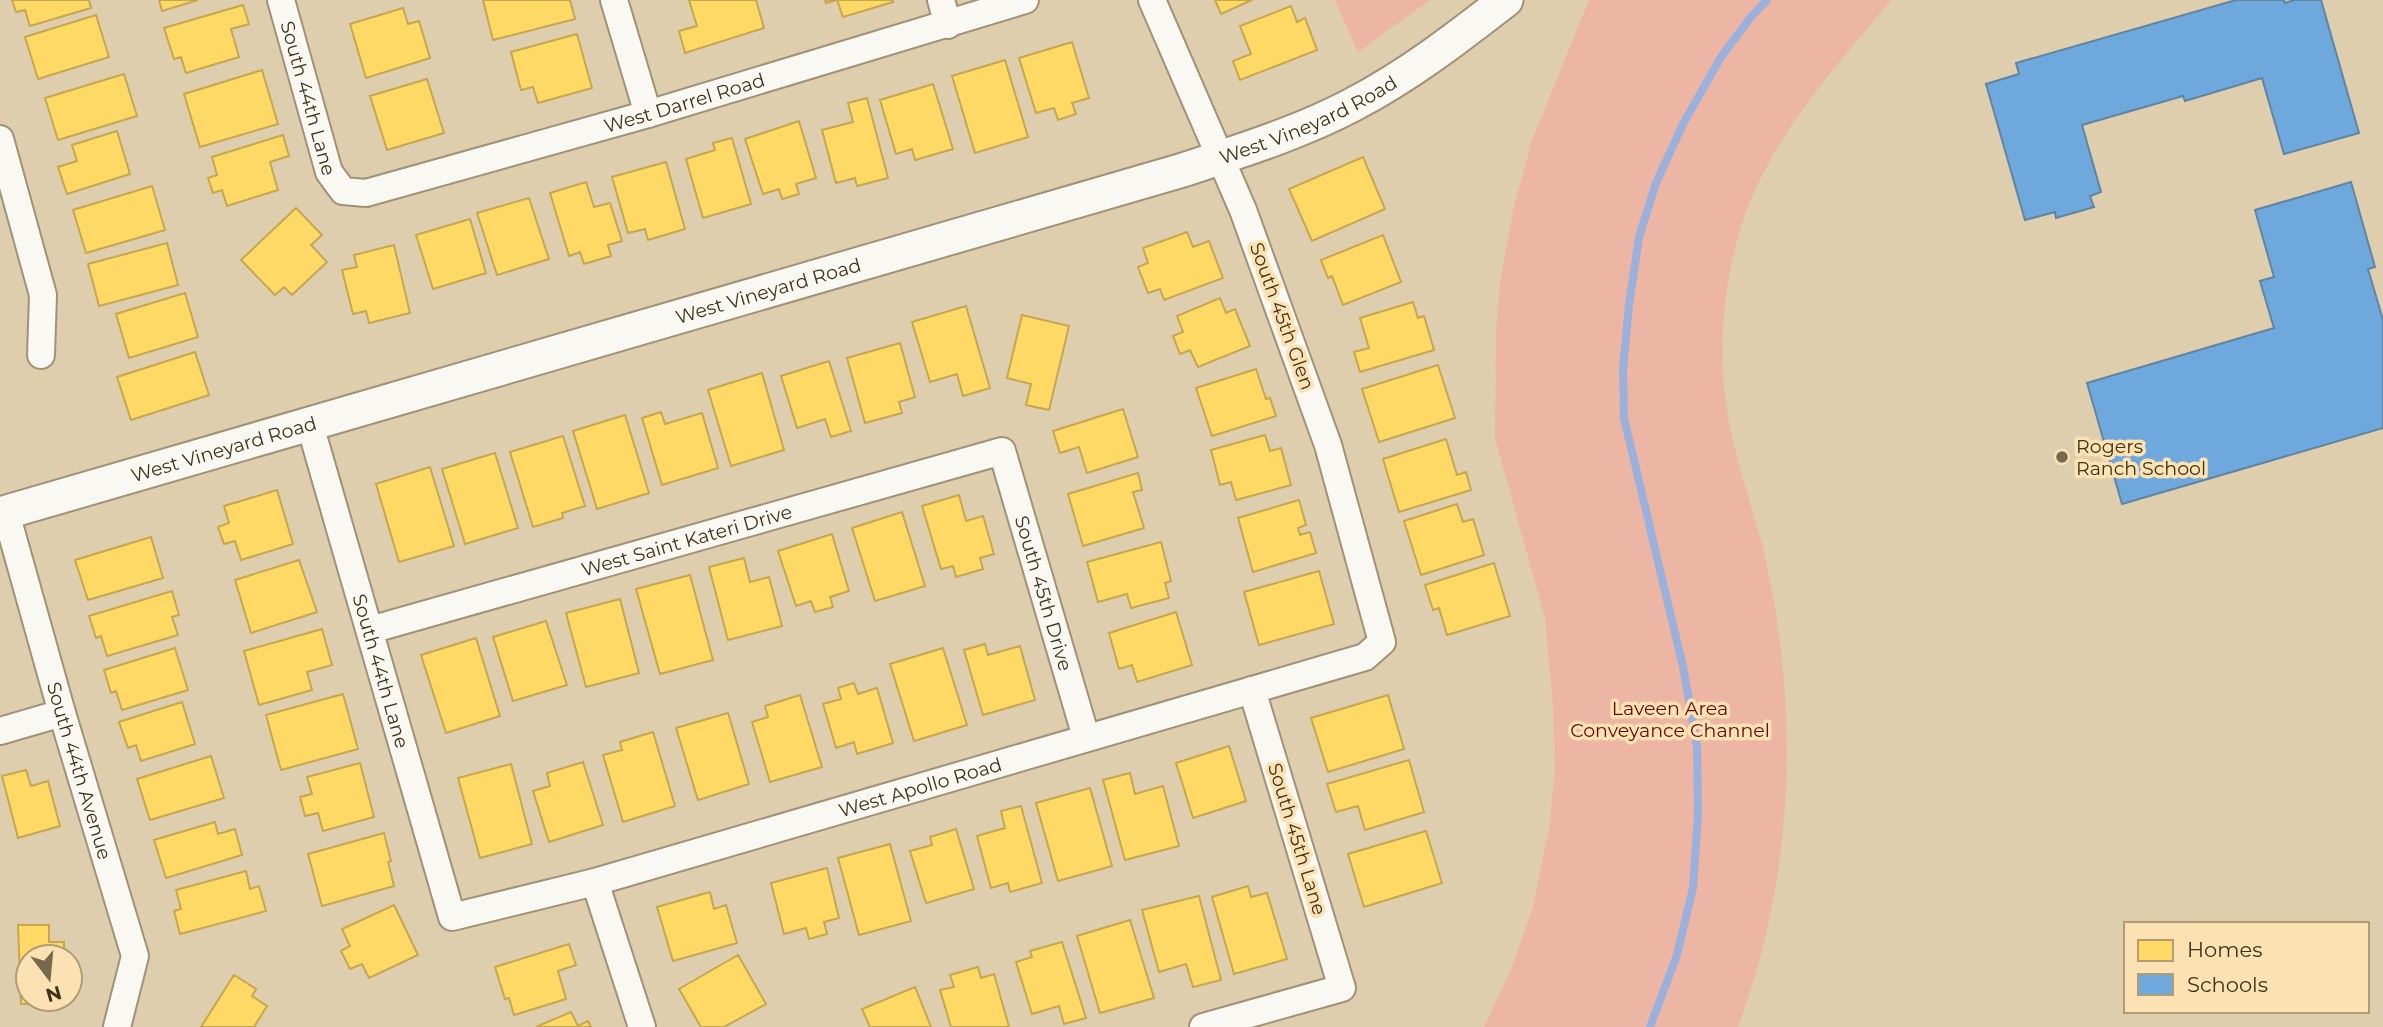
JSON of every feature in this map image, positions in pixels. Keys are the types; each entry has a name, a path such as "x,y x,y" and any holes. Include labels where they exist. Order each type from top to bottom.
{"street":[{"name":"South 44th Lane","path":"281,0 328,173 343,191"},
{"path":"614,0 648,114"},
{"name":"West Darrel Road","path":"343,191 366,193 648,114 945,12 1025,0"},
{"name":"South 45th Glen","path":"1152,0 1244,210 1328,445 1382,642"},
{"name":"West Vineyard Road","path":"3,513 310,425 1271,140 1351,106 1431,57 1506,0"},
{"path":"0,139 10,207 43,295 41,355"},
{"name":"South 44th Lane","path":"310,425 452,917"},
{"name":"West Saint Kateri Drive","path":"370,630 1003,451"},
{"name":"South 45th Drive","path":"1003,451 1086,737"},
{"name":"South 44th Avenue","path":"3,513 135,956 117,1027"},
{"name":"West Apollo Road","path":"452,917 595,882 1365,657 1382,642"},
{"name":"South 45th Lane","path":"1203,1027 1342,988 1252,690"},
{"path":"0,731 62,713"},
{"path":"595,882 642,1027"}],"green space":[{"path":"1335,0 1430,0 1358,52"},
{"name":"Laveen Area Conveyance Channel","path":"1589,0 1891,0 1806,104 1770,160 1743,221 1726,299 1722,353 1726,406 1771,585 1780,641 1787,752 1779,864 1756,973 1738,1027 1484,1027 1512,967 1532,910 1549,830 1555,769 1545,618 1495,438 1496,332 1500,283 1513,211 1532,140"}],"building: Homes":[{"path":"12,0 89,0 91,8 30,26 25,10 16,12"},
{"path":"159,0 198,0 162,11"},
{"path":"483,0 570,0 575,19 493,40"},
{"path":"689,0 756,0 764,28 685,53 679,31 697,26"},
{"path":"837,0 893,0 893,2 843,17"},
{"path":"1215,0 1252,0 1221,14"},
{"path":"243,5 249,24 231,29 239,57 186,73 181,57 174,59 164,28"},
{"path":"1291,6 1297,22 1305,18 1317,50 1240,80 1233,61 1251,54 1240,26"},
{"path":"403,8 408,24 419,21 430,58 366,78 350,24"},
{"path":"96,15 109,57 38,79 25,37"},
{"path":"577,34 592,88 538,103 533,87 521,90 511,52"},
{"path":"1072,42 1089,98 1072,103 1076,114 1058,120 1054,108 1036,113 1019,58"},
{"path":"1005,60 1028,137 975,153 952,76"},
{"path":"262,70 278,124 200,147 184,94"},
{"path":"124,74 137,116 58,140 45,98"},
{"path":"427,79 444,133 387,150 370,96"},
{"path":"933,84 953,149 915,160 912,149 896,154 880,100"},
{"path":"867,98 888,178 857,186 855,178 836,183 822,130 853,122 848,103"},
{"path":"799,121 816,178 796,184 799,194 782,199 779,189 763,194 745,139"},
{"path":"117,131 130,174 67,194 58,167 77,161 72,145"},
{"path":"283,135 289,156 270,162 278,190 227,206 222,190 213,193 208,178 217,175 212,157"},
{"path":"732,138 751,204 703,218 686,159 715,150 713,143"},
{"path":"1363,157 1385,209 1312,241 1289,189"},
{"path":"666,162 685,229 648,240 645,229 628,233 612,177"},
{"path":"586,182 594,207 610,203 622,241 608,245 611,256 584,264 580,252 569,256 550,193"},
{"path":"152,186 165,230 86,253 73,210"},
{"path":"529,198 549,259 497,275 477,213"},
{"path":"296,208 322,235 311,245 327,262 292,295 284,287 275,295 241,260"},
{"path":"470,219 486,273 433,289 416,235"},
{"path":"1187,232 1193,247 1209,241 1223,278 1164,300 1160,289 1148,293 1138,267 1148,263 1143,248"},
{"path":"1383,235 1401,282 1343,305 1332,276 1328,278 1321,260"},
{"path":"167,243 178,285 99,306 88,264"},
{"path":"394,245 410,313 369,323 366,311 353,314 342,270 357,267 354,255"},
{"path":"185,293 198,337 129,358 116,314"},
{"path":"1220,298 1226,313 1235,309 1250,346 1198,367 1190,350 1180,354 1173,336 1183,332 1177,316"},
{"path":"1413,302 1418,318 1424,316 1434,350 1360,372 1354,352 1369,348 1360,318"},
{"path":"966,306 990,388 963,396 957,374 930,382 912,322"},
{"path":"1022,315 1069,326 1049,410 1026,405 1031,384 1007,378"},
{"path":"900,343 915,397 899,402 902,413 865,423 847,358"},
{"path":"195,352 209,395 131,420 117,377"},
{"path":"829,361 851,431 831,437 825,419 797,428 781,376"},
{"path":"1438,365 1455,418 1379,442 1362,389"},
{"path":"1256,369 1266,399 1270,398 1276,416 1212,436 1196,388"},
{"path":"762,373 784,450 731,466 708,390"},
{"path":"1123,409 1138,457 1087,473 1079,447 1060,453 1053,431"},
{"path":"661,412 665,424 702,413 718,468 662,485 642,418"},
{"path":"625,415 649,493 597,509 573,431"},
{"path":"1265,435 1270,451 1281,448 1291,485 1236,500 1231,482 1220,485 1211,450"},
{"path":"563,436 585,506 562,513 563,518 533,527 510,452"},
{"path":"1446,439 1457,475 1466,472 1471,490 1399,512 1383,459"},
{"path":"495,453 518,528 465,544 442,469"},
{"path":"430,467 454,546 399,562 376,484"},
{"path":"1138,473 1142,490 1133,492 1144,528 1083,546 1068,494"},
{"path":"277,490 293,544 241,560 235,541 224,544 218,527 229,523 224,506"},
{"path":"959,495 966,521 983,516 994,554 980,558 983,569 956,577 953,566 941,569 922,506"},
{"path":"1299,500 1306,525 1298,528 1300,535 1310,532 1316,553 1253,572 1238,518"},
{"path":"1457,504 1463,522 1473,519 1484,555 1421,575 1404,521"},
{"path":"902,512 925,586 875,601 852,528"},
{"path":"832,534 849,591 830,597 833,607 815,612 811,601 796,606 778,551"},
{"path":"151,537 163,578 88,600 75,560"},
{"path":"1161,542 1171,581 1165,583 1169,598 1131,608 1127,594 1098,602 1087,562"},
{"path":"744,558 750,582 769,577 782,626 728,640 709,567"},
{"path":"299,560 317,612 251,633 235,580"},
{"path":"1494,563 1510,616 1447,635 1439,608 1433,610 1425,585"},
{"path":"1319,571 1334,624 1259,645 1244,592"},
{"path":"690,575 713,660 660,674 636,589"},
{"path":"172,591 179,615 172,617 178,635 107,656 101,636 96,638 89,616"},
{"path":"620,599 639,673 586,687 566,613"},
{"path":"1176,612 1192,665 1137,682 1132,665 1119,669 1109,633"},
{"path":"546,621 567,685 513,701 493,637"},
{"path":"322,629 332,665 307,672 312,690 259,705 244,651"},
{"path":"476,638 500,716 446,733 421,655"},
{"path":"985,644 988,655 1020,646 1035,700 983,715 964,650"},
{"path":"175,648 188,690 122,710 116,691 111,693 104,670"},
{"path":"943,648 967,725 914,741 890,664"},
{"path":"854,683 858,694 877,688 893,743 857,754 854,742 836,748 823,704 841,699 838,688"},
{"path":"343,694 358,749 281,770 266,715"},
{"path":"800,695 822,767 770,782 752,722 768,717 765,706"},
{"path":"1388,695 1404,749 1328,772 1311,718"},
{"path":"182,702 195,744 141,761 136,745 128,748 119,722"},
{"path":"728,713 749,784 698,800 676,728"},
{"path":"653,732 675,806 623,822 603,755 622,750 620,742"},
{"path":"1229,746 1246,801 1193,818 1176,763"},
{"path":"211,756 224,798 150,820 137,779"},
{"path":"1409,760 1424,812 1365,830 1358,806 1336,812 1327,784"},
{"path":"583,762 603,825 549,842 533,791 550,786 547,773"},
{"path":"360,763 374,817 323,831 318,813 305,816 300,797 312,794 307,777"},
{"path":"511,764 532,844 480,858 458,778"},
{"path":"26,770 31,786 48,781 60,826 18,838 2,776"},
{"path":"1130,773 1135,794 1163,786 1179,846 1125,860 1103,780"},
{"path":"1090,788 1112,866 1058,881 1036,803"},
{"path":"1021,806 1042,883 1010,892 1008,883 991,888 977,836 1005,828 1001,811"},
{"path":"215,822 218,834 235,829 242,855 166,878 154,840"},
{"path":"956,829 974,889 926,903 910,851 932,845 930,837"},
{"path":"1426,831 1442,883 1364,907 1348,854"},
{"path":"384,833 394,886 322,906 308,854"},
{"path":"890,844 911,921 859,935 838,858"},
{"path":"827,868 839,918 824,922 827,934 809,939 806,928 784,934 771,883"},
{"path":"246,871 250,889 259,886 266,911 180,934 174,911 181,909 176,890"},
{"path":"1248,886 1251,897 1267,893 1287,959 1234,974 1212,897"},
{"path":"710,892 714,909 726,905 737,943 673,961 657,907"},
{"path":"1199,896 1221,980 1193,987 1186,964 1159,972 1142,910"},
{"path":"394,905 418,955 369,978 362,964 350,969 341,951 350,946 342,929"},
{"path":"1130,920 1154,998 1100,1013 1077,936"},
{"path":"18,925 49,925 49,942 64,942 64,943 19,943"},
{"path":"1062,942 1086,1018 1064,1024 1059,1006 1032,1014 1016,962 1032,957 1030,951"},
{"path":"569,944 576,965 558,971 566,999 514,1015 509,998 505,999 495,967"},
{"path":"738,955 766,1004 724,1027 701,1027 679,989"},
{"path":"978,967 981,978 994,974 1009,1027 951,1027 940,990 954,987 950,975"},
{"path":"234,975 256,989 252,996 267,1006 254,1027 201,1027"},
{"path":"915,987 931,1027 870,1027 862,1009"},
{"path":"571,1012 578,1026 588,1021 591,1027 536,1027"}],"building: Schools":[{"path":"2236,0 2284,0 2285,3 2294,0 2321,0 2359,133 2284,154 2262,78 2185,101 2183,96 2082,125 2101,192 2090,196 2094,207 2056,218 2055,212 2025,220 1986,84 2019,74 2016,63"},
{"path":"2351,182 2375,267 2368,269 2383,320 2383,428 2122,504 2087,383 2274,328 2260,281 2274,277 2255,210"}],"waterway":[{"path":"1650,1027 1677,955 1693,888 1698,815 1697,746 1683,667 1624,418 1623,369 1629,305 1639,237 1656,183 1683,124 1721,57 1767,0"}],"place":[{"name":"Rogers Ranch School","path":"2062,457"}]}
